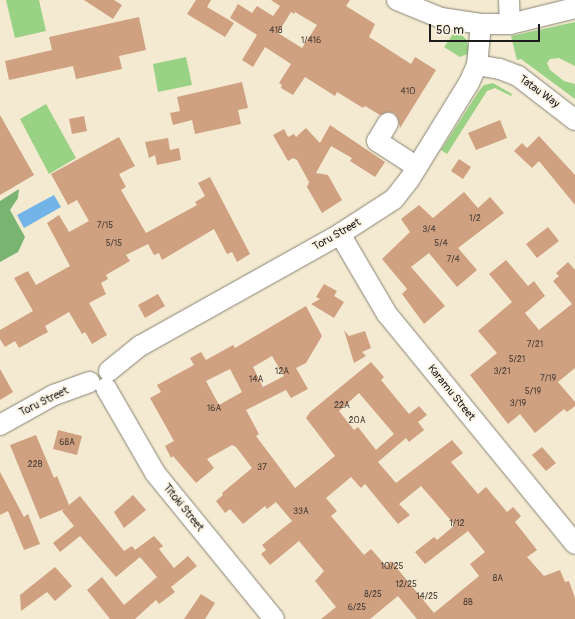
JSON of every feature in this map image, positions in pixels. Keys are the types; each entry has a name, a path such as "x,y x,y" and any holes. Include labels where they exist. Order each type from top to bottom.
{"street":[{"path":"397,0 441,18 481,24 510,24 575,8"},
{"path":"509,0 510,24"},
{"name":"Toru Street","path":"0,425 54,395 102,380 140,346 340,234 394,199 418,167 469,82 476,65 481,24"},
{"name":"Tatau Way","path":"476,65 500,69 518,76 575,120"},
{"path":"388,123 377,141 418,167"},
{"name":"Karamu Street","path":"340,234 386,314 575,544"},
{"name":"Titoki Street","path":"102,380 155,473 274,619"}],"green space":[{"path":"6,0 39,0 46,31 15,38"},
{"path":"575,22 575,66 559,58 550,59 547,63 550,70 564,81 575,84 575,99 521,59 517,60 511,36"},
{"path":"453,34 462,35 466,39 470,53 460,57 444,47"},
{"path":"186,57 192,85 158,92 153,64"},
{"path":"493,83 512,94 511,96 495,88 487,91 447,154 441,150 479,91 484,85"},
{"path":"46,104 76,158 49,174 20,119"},
{"path":"19,189 18,198 10,210 25,237 18,252 0,262 0,201"}],"water":[{"path":"54,195 61,207 24,228 17,215"}],"building":[{"path":"84,0 114,0 122,5 113,19"},
{"path":"196,0 211,0 207,7 234,23 225,37 187,14"},
{"path":"271,0 350,0 346,6 375,24 369,37 411,64 415,57 436,70 400,128 398,118 394,113 388,112 380,115 365,106 363,108 337,92 335,96 305,77 293,95 281,88 282,85 279,83 291,64 265,47 253,67 242,60 257,35 230,18 238,4 252,13 257,6 273,16 280,6","holes":["291,12 294,14 295,12 317,25 302,48 278,33"]},
{"path":"139,17 146,50 119,56 122,69 76,79 73,66 9,80 5,61 52,50 49,37"},
{"path":"242,82 248,108 238,110 241,124 195,134 192,120 173,125 170,113 180,111 177,97"},
{"path":"0,115 34,175 0,195"},
{"path":"84,116 87,131 72,134 69,119"},
{"path":"500,120 507,138 476,150 468,133"},
{"path":"330,125 385,162 375,177 350,161 352,158 331,146 316,173 328,175 342,200 322,213 307,187 309,182 297,160 293,158 288,161 273,135 284,129 288,137 294,134 296,137 306,128 320,143"},
{"path":"539,136 575,175 575,205 539,161 532,168 514,151 522,143 527,148"},
{"path":"119,137 135,166 119,174 126,187 121,190 146,233 197,205 195,202 205,196 198,183 210,177 250,254 237,262 232,252 227,254 214,229 162,260 159,253 154,255 148,244 126,255 130,261 106,275 108,279 101,283 106,294 89,303 107,335 92,344 85,332 82,334 69,312 45,326 48,332 19,348 15,341 5,347 0,339 0,330 33,311 14,278 28,271 36,285 70,266 47,223 59,215 69,232 89,221 77,200 68,205 51,174"},
{"path":"168,138 170,150 179,148 181,160 157,165 155,155 149,158 145,142"},
{"path":"459,159 471,167 463,179 451,171"},
{"path":"464,192 478,208 490,197 504,213 458,248 477,270 457,287 429,253 411,267 445,306 424,324 402,294 407,289 382,259 410,232 401,219 419,205 433,218"},
{"path":"548,227 559,241 537,258 526,244"},
{"path":"506,260 528,286 534,281 545,296 525,313 539,330 572,304 553,281 559,276 556,273 568,262 575,270 575,368 558,382 575,402 575,406 567,412 564,409 535,433 520,414 508,424 470,375 497,353 478,331 512,302 489,274"},
{"path":"324,284 337,291 334,296 344,302 334,318 311,304 320,299 316,297"},
{"path":"158,294 165,306 145,318 138,305"},
{"path":"306,306 322,336 306,363 296,368 308,389 291,398 286,390 246,410 259,434 256,436 295,488 335,456 306,418 310,412 371,362 384,377 381,380 409,414 419,406 427,415 418,422 424,430 409,442 406,438 378,462 396,483 452,440 463,453 451,462 478,494 486,487 507,512 513,507 521,516 515,522 537,550 527,557 544,576 560,570 565,582 569,581 575,598 575,619 417,619 398,596 370,619 321,619 336,607 315,581 324,571 299,541 270,565 261,554 266,550 262,545 292,521 276,502 267,509 265,506 243,524 230,509 225,513 216,501 223,495 222,493 252,468 236,447 232,445 207,459 214,468 196,483 173,456 171,458 165,446 174,441 150,398 161,392 157,385 194,365 190,358 201,352 206,360 233,345 235,348","holes":["272,356 284,376 263,387 253,367","230,369 242,392 219,405 206,381","359,393 394,434 376,450 358,427 354,430 339,411","351,477 361,488 365,484 398,524 410,515 399,504 421,486 455,525 437,540 434,537 415,552 425,564 468,531 485,552 470,564 479,576 434,613 391,561 386,566 371,549 364,555 331,516 337,511 326,498"]},
{"path":"344,330 349,336 365,331 371,348 362,352 366,356 354,363"},
{"path":"0,369 13,392 0,400"},
{"path":"58,430 82,436 77,455 53,449"},
{"path":"36,435 54,478 57,476 69,505 80,496 124,551 132,546 135,550 154,536 163,546 159,549 174,568 188,556 197,566 171,587 175,592 159,604 156,600 135,619 110,619 87,590 102,577 124,605 157,577 140,557 116,577 80,536 60,552 53,543 74,526 62,511 64,509 40,519 10,445"},
{"path":"542,447 556,463 546,471 532,455"},
{"path":"0,472 24,517 28,514 40,544 24,550 8,511 0,515"},
{"path":"133,495 146,510 124,528 114,512"},
{"path":"55,567 72,586 55,601 47,592 21,611 20,595"},
{"path":"201,594 215,603 205,619 184,619"}]}
